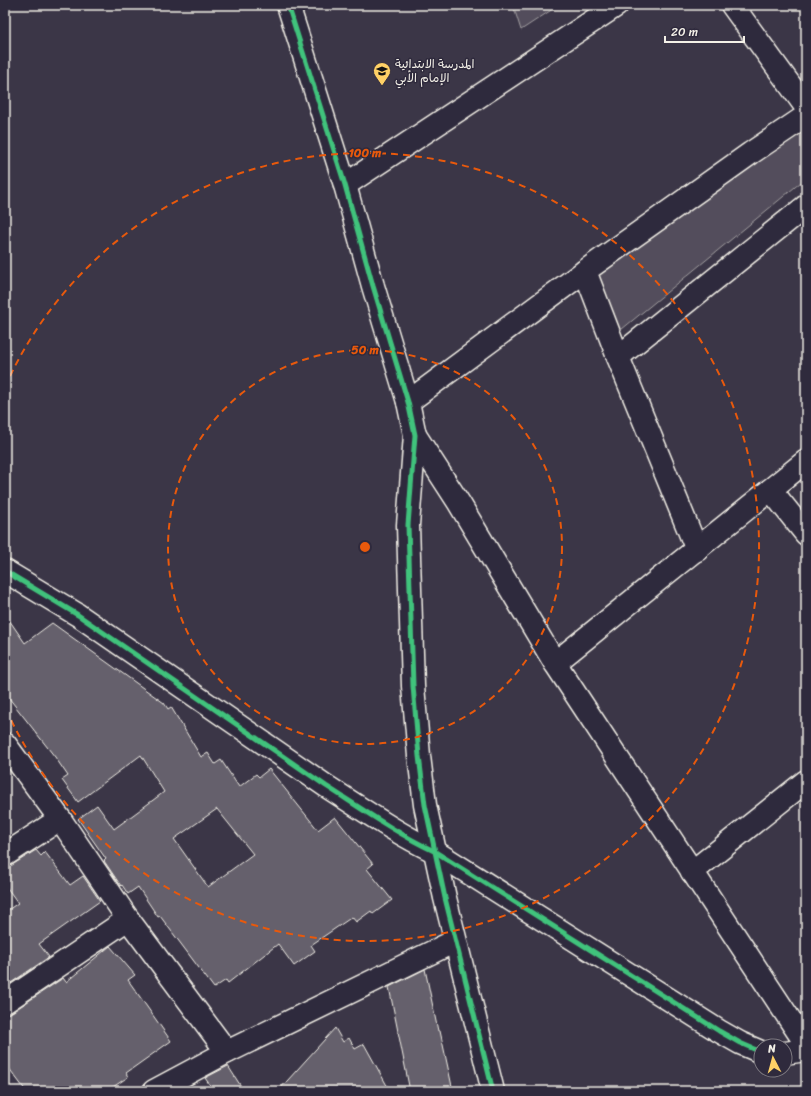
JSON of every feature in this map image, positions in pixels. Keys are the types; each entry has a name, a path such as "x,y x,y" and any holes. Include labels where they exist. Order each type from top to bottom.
{"street":[{"path":"288,5 345,185 373,286 408,402 415,435 408,525 413,686 425,805 454,941 493,1091"},
{"path":"345,185 617,5"},
{"path":"732,5 806,107"},
{"path":"408,402 585,271 751,153 806,116"},
{"path":"618,357 806,206"},
{"path":"585,271 618,357 697,550"},
{"path":"415,435 555,662 806,1044"},
{"path":"555,662 627,603 697,550 806,462"},
{"path":"771,490 806,534"},
{"path":"5,571 78,616 326,786 406,837 434,851 719,1031 753,1049"},
{"path":"5,744 60,819 128,919 227,1052"},
{"path":"692,872 806,781"},
{"path":"5,855 60,819"},
{"path":"5,1002 128,919"},
{"path":"154,1091 227,1052 454,941"},
{"path":"793,1052 806,1050"}],"shaded area":[{"path":"513,5 559,5 521,30"},
{"path":"800,129 806,136 806,178 616,334 592,274"}],"building":[{"path":"5,614 25,643 52,623 164,703 168,709 171,707 201,757 208,753 215,764 221,760 239,787 256,774 259,777 269,769 318,830 335,817 373,864 367,869 392,900 373,914 371,911 356,922 352,917 311,945 315,951 294,966 278,944 228,983 226,980 214,988 160,916 158,917 138,887 128,894 122,885 121,886 104,861 106,859 78,819 97,805 114,829 164,792 141,755 78,802 62,780 68,776 5,693","holes":["217,809 253,854 208,887 174,839"]},
{"path":"36,850 41,856 45,852 70,885 83,876 100,901 39,944 49,957 5,987 5,912 18,903 5,885 5,867 12,865"},
{"path":"110,946 135,975 128,980 171,1041 126,1073 128,1077 107,1091 26,1091 5,1063 5,1014 12,1012 63,978 66,982"},
{"path":"425,969 453,1091 410,1091 389,987"},
{"path":"335,1028 343,1042 349,1038 355,1049 364,1044 390,1091 278,1091"},
{"path":"228,1066 244,1091 214,1091 205,1078"}],"cycle path":[{"path":"288,5 345,185 373,286 408,402 415,435 408,525 413,686 419,756 425,805 445,898 493,1091"},
{"path":"5,571 78,615 366,812 393,829 434,851 719,1031 753,1049"}],"place":[{"name":"المدرسة الابتدائية الإمام الأبي","path":"382,86"}]}
